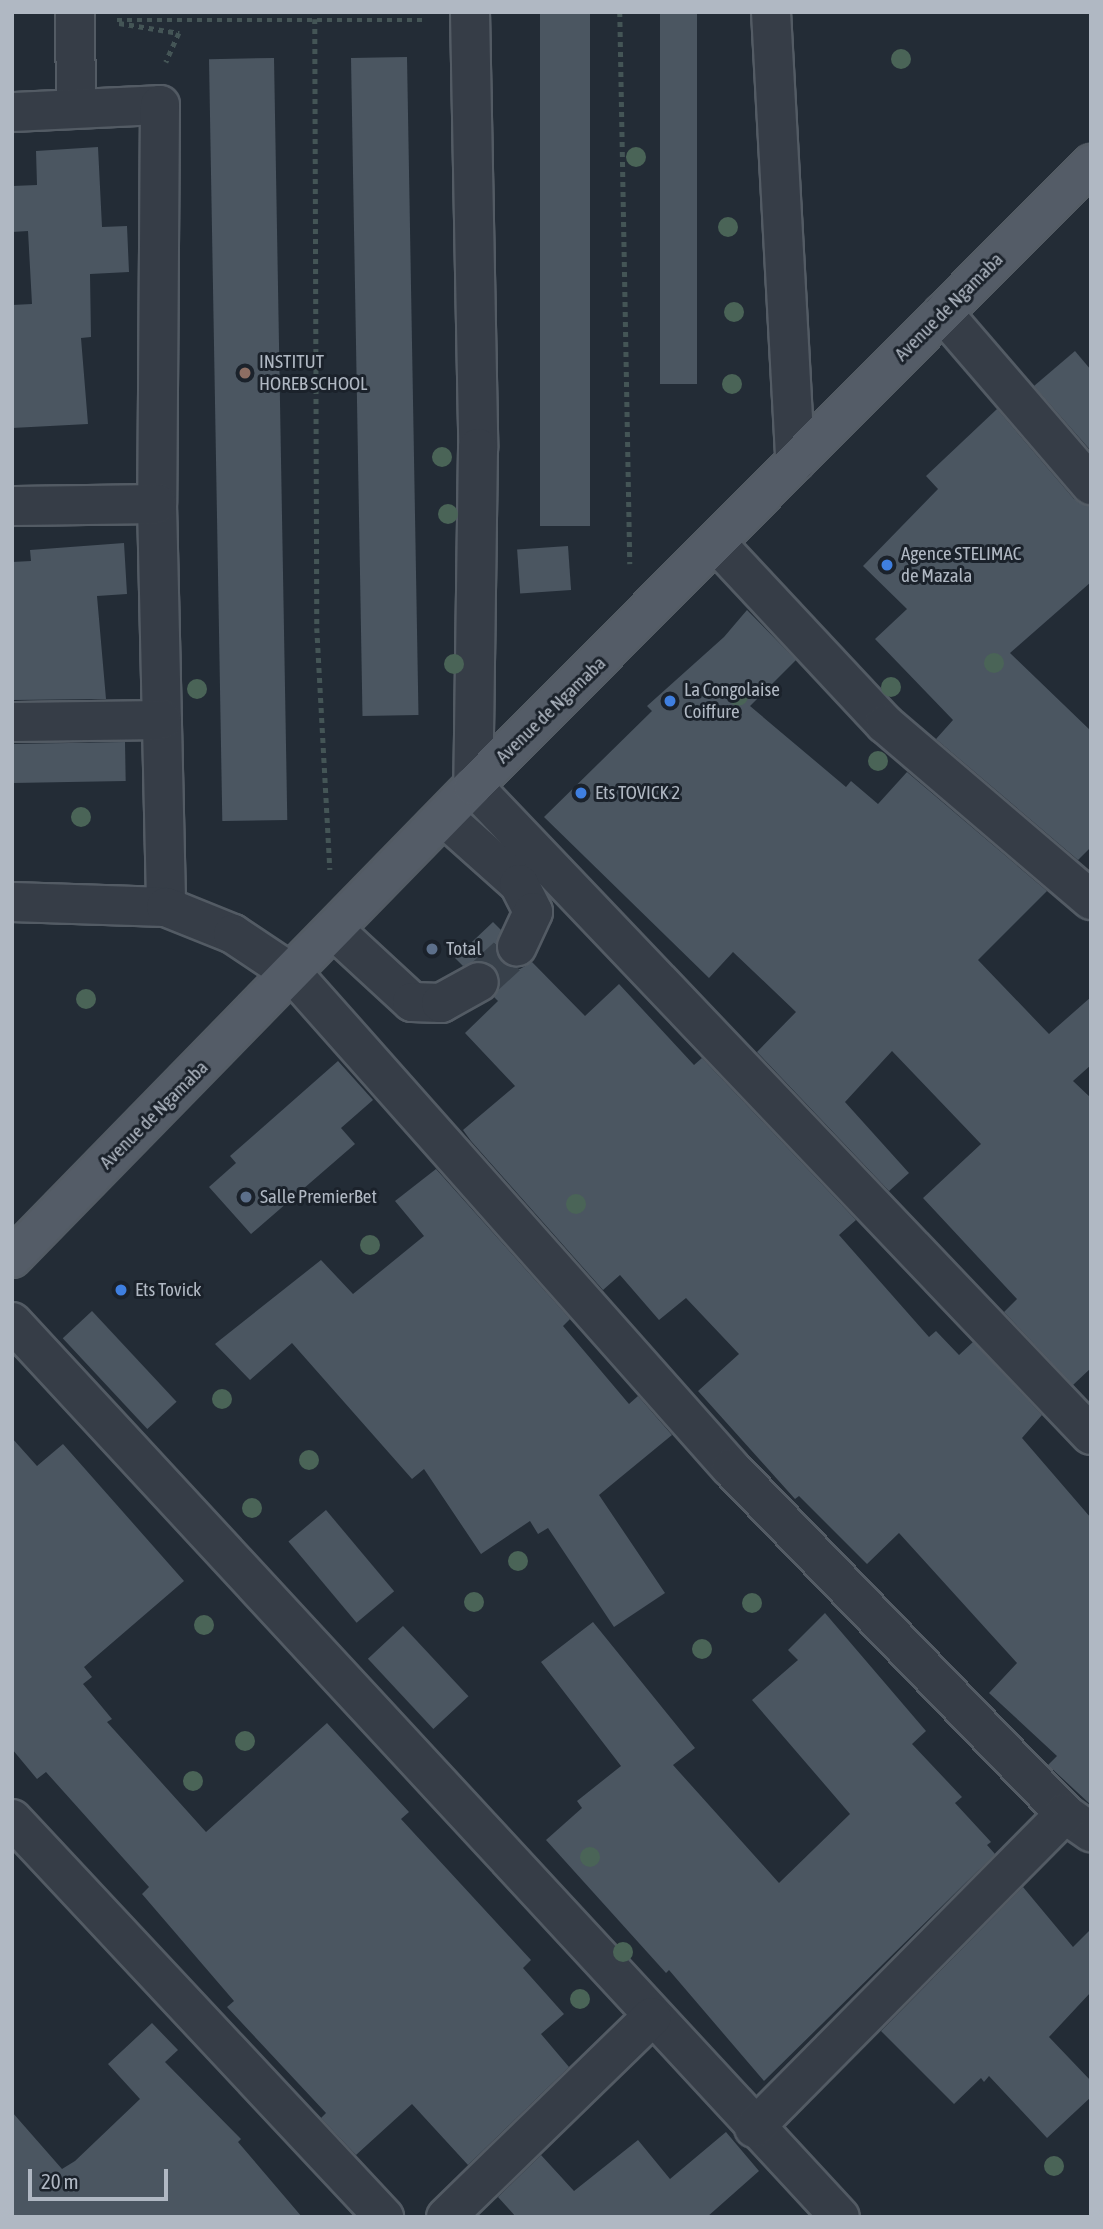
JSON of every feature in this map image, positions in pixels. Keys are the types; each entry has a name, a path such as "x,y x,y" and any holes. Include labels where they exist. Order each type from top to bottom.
{"main road":[{"name":"Avenue de Ngamaba","path":"12,1258 293,974 473,786 632,630 795,461 1091,164"}],"street":[{"path":"771,12 795,461"},
{"path":"470,17 478,448 473,786 1091,1435"},
{"path":"76,107 99,18"},
{"path":"12,112 160,105 157,504 166,907"},
{"path":"943,313 1091,485"},
{"path":"12,506 157,504"},
{"path":"717,544 885,724 1091,900"},
{"path":"12,722 162,720"},
{"path":"444,817 519,884 533,912 517,947"},
{"path":"12,902 166,907 233,934 293,974 731,1468 1078,1823 754,2128"},
{"path":"334,930 412,1002 441,1003 479,982"},
{"path":"12,1322 754,2128 841,2217"},
{"path":"12,1819 384,2217"},
{"path":"446,2217 652,2017"}],"path":[{"path":"620,12 632,630"},
{"path":"99,18 470,17"},
{"path":"99,18 179,33 166,57 160,105"},
{"path":"315,19 317,628 334,930"}],"building":[{"path":"540,12 590,12 590,526 540,526"},
{"path":"660,12 697,12 697,384 660,384"},
{"path":"407,57 418,715 362,716 351,58"},
{"path":"274,58 287,820 222,821 209,59"},
{"path":"98,147 102,227 127,226 129,272 90,274 91,337 81,338 88,424 12,428 12,305 32,304 28,231 12,232 12,186 37,185 36,151"},
{"path":"1075,351 1091,370 1091,451 1034,386"},
{"path":"997,409 1074,499 1091,506 1091,582 1010,653 1091,731 1091,847 1078,860 936,739 953,720 875,639 907,609 863,566 938,489 926,476"},
{"path":"124,543 127,594 97,596 106,699 12,700 12,562 31,561 30,550"},
{"path":"568,546 571,590 520,593 517,550"},
{"path":"747,610 796,660 750,706 846,787 851,781 878,804 907,772 1047,891 978,960 1049,1034 1091,997 1091,1065 1073,1081 1091,1098 1091,1368 1073,1385 1004,1312 1017,1299 923,1198 981,1144 892,1051 845,1102 909,1173 889,1191 757,1052 796,1012 733,952 709,978 544,817 652,711 647,706 724,637"},
{"path":"125,742 126,781 13,783 12,744"},
{"path":"493,922 501,930 495,950 507,967 520,969 532,962 585,1016 619,984 694,1065 702,1058 856,1220 839,1235 929,1337 936,1331 959,1355 973,1342 1042,1415 1022,1438 1091,1518 1091,1805 1048,1765 1057,1756 989,1693 1017,1663 899,1533 867,1564 799,1496 795,1499 698,1391 739,1354 686,1298 659,1320 620,1275 603,1290 463,1130 515,1086 465,1033 498,1001 494,997 501,982 490,963 479,960 463,966 455,958"},
{"path":"338,1061 373,1100 341,1128 355,1144 251,1234 209,1187 236,1163 230,1156"},
{"path":"436,1169 570,1319 563,1326 629,1404 638,1396 672,1435 599,1495 665,1593 614,1627 548,1528 538,1534 530,1521 481,1554 424,1469 412,1479 292,1343 250,1380 215,1344 321,1260 353,1294 424,1236 395,1201"},
{"path":"92,1311 177,1402 147,1429 63,1338"},
{"path":"12,1438 37,1466 63,1444 184,1581 84,1667 92,1677 83,1684 112,1719 107,1722 206,1832 327,1723 409,1812 401,1819 531,1960 523,1968 564,2014 541,2034 569,2067 468,2165 412,2104 356,2155 321,2118 326,2113 227,2007 234,2001 142,1894 149,1887 46,1772 37,1779 12,1749"},
{"path":"326,1510 394,1591 357,1623 288,1541"},
{"path":"825,1613 926,1731 912,1744 962,1797 955,1803 991,1842 987,1845 995,1854 764,2081 669,1970 666,1973 546,1840 582,1808 577,1801 621,1766 541,1662 593,1622 695,1748 673,1765 779,1883 850,1814 752,1700 798,1660 788,1650"},
{"path":"403,1626 468,1696 433,1729 368,1659"},
{"path":"1023,1887 1073,1947 1091,1929 1091,1992 1049,2037 1091,2081 1091,2097 1047,2138 989,2076 984,2082 981,2078 954,2104 881,2031"},
{"path":"152,2023 178,2050 165,2062 241,2139 238,2142 302,2217 12,2217 12,2112 62,2169 75,2161 140,2099 108,2064"},
{"path":"726,2132 759,2171 707,2217 516,2217 498,2197 541,2155 574,2191 638,2140 670,2179"}],"tunnel":[{"path":"479,982 517,947"}],"place":[{"name":"INSTITUT HOREB SCHOOL","path":"245,373"},
{"name":"Agence STELIMAC de Mazala","path":"887,565"},
{"name":"La Congolaise Coiffure","path":"670,701"},
{"name":"Ets TOVICK 2","path":"581,793"},
{"name":"Total","path":"432,949"},
{"name":"Salle PremierBet","path":"246,1197"},
{"name":"Ets Tovick","path":"121,1290"}]}
